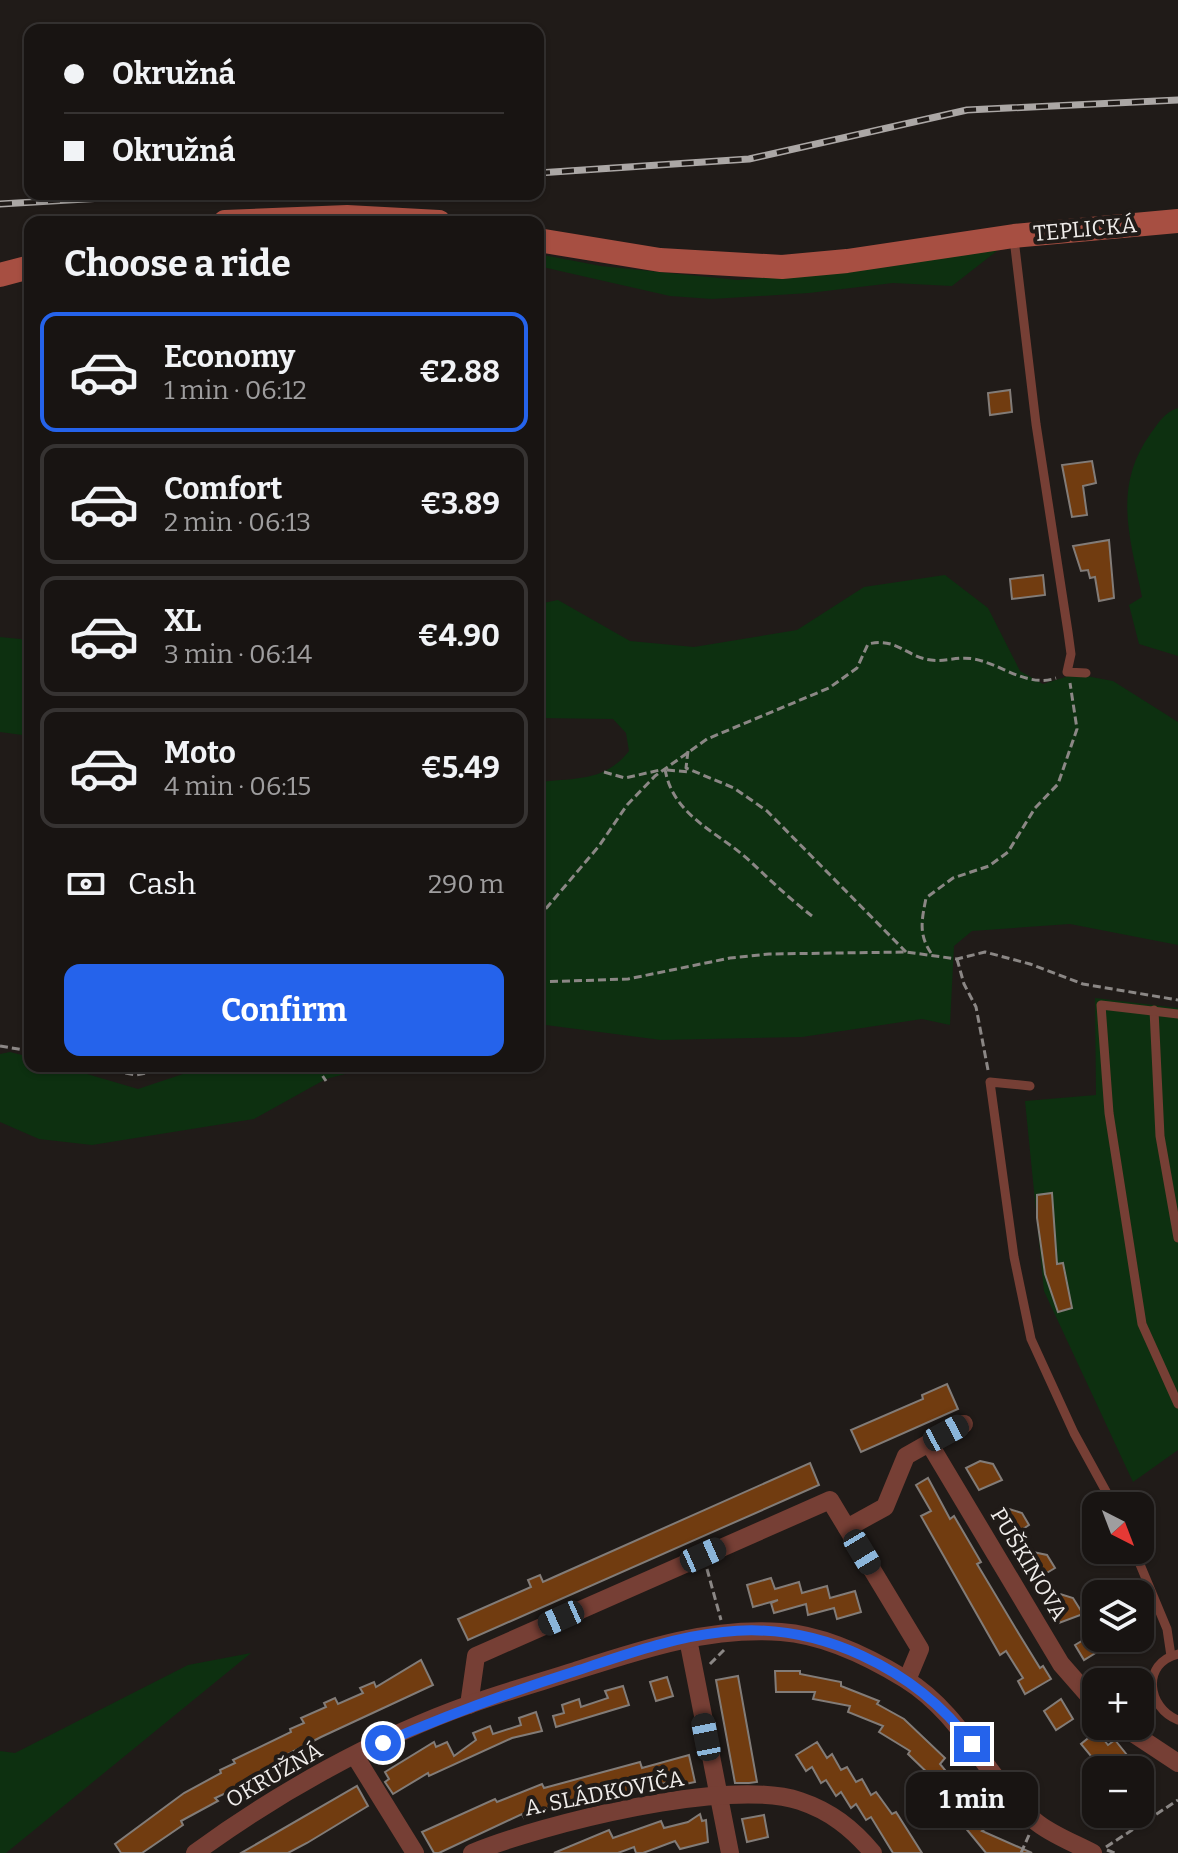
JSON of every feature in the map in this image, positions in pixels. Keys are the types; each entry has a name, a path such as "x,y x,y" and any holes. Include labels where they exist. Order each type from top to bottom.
{"main road":[{"name":"TEPLICKÁ","path":"544,241 660,260 782,267 847,261 1003,237 1178,221"},
{"path":"0,275 24,269"}],"street":[{"path":"847,1528 885,1507 906,1456 964,1424"},
{"name":"PUŠKINOVA","path":"929,1443 1061,1664 1082,1688"},
{"path":"469,1705 476,1656 830,1500 920,1649 907,1680"},
{"name":"OKRUŽNÁ","path":"195,1853 225,1831 355,1756 469,1705 724,1631 784,1632 819,1640 866,1657 907,1680 956,1722 1036,1822 1100,1849"},
{"path":"688,1639 730,1853"},
{"path":"1143,1740 1178,1763"},
{"path":"355,1756 415,1853"},
{"name":"A. SLÁDKOVIČA","path":"472,1853 520,1833 614,1811 718,1797 772,1795 798,1800 830,1813 853,1830 873,1853"}],"lane":[{"path":"1003,237 1068,632 1071,654 1067,672 1086,673"},
{"path":"1178,1014 1101,1005 1109,1113 1142,1324 1178,1404"},
{"path":"1154,1010 1160,1136 1178,1238"},
{"path":"1030,1086 990,1082 1014,1257 1031,1339 1074,1433 1106,1492"},
{"path":"1140,1564 1167,1629 1174,1655 1153,1674 1151,1689 1158,1706 1178,1720"}],"path":[{"path":"544,911 599,846 627,805 665,769 707,739 829,688 857,668 868,644 883,640 930,660 953,656 976,659 1031,680 1050,680 1067,672 1077,729 1063,774 1035,808 1008,852 989,866 953,878 926,898 921,927 923,942 931,953"},
{"path":"688,751 684,761 691,772"},
{"path":"665,769 671,793 698,824 750,861 779,891 812,916"},
{"path":"604,772 625,778 665,769 691,772 734,788 767,811 906,952"},
{"path":"544,982 628,979 730,958 769,954 906,952 931,953 957,959 985,952 1030,964 1083,984 1178,1000"},
{"path":"957,959 964,984 976,1007 990,1082"},
{"path":"0,1046 24,1050"},
{"path":"121,1072 136,1075 151,1072"},
{"path":"320,1072 326,1081"},
{"path":"695,1678 729,1642 703,1555"},
{"path":"1100,1849 1178,1800"},
{"path":"1021,1853 1029,1835 1022,1826"}],"green space":[{"path":"1002,247 952,286 893,283 809,293 712,299 670,296 544,267 544,255 601,266 738,280 887,267"},
{"path":"1178,408 1178,656 1139,644 1129,605 1142,597 1127,513 1131,473 1139,453 1160,421"},
{"path":"945,575 988,608 1020,671 1043,684 1075,674 1113,681 1178,722 1178,945 1070,924 972,931 954,946 950,1025 922,1019 802,1037 661,1040 544,1025 544,782 588,777 610,768 629,751 626,733 613,719 544,718 544,603 558,600 630,641 694,647 797,630 864,587"},
{"path":"0,637 24,639 24,735 0,732"},
{"path":"1095,998 1178,1008 1178,1450 1133,1482 1044,1291 1025,1101 1096,1095"},
{"path":"10,1052 24,1056 24,1072 80,1072 138,1089 189,1072 353,1072 326,1079 254,1119 92,1145 39,1139 0,1122 0,1054"},
{"path":"251,1653 6,1853 0,1853 0,1751 15,1753 188,1665"}],"building":[{"path":"1010,390 1012,412 990,415 988,393"},
{"path":"1092,461 1096,483 1083,486 1087,515 1072,517 1062,465"},
{"path":"1109,540 1114,598 1099,601 1095,577 1090,578 1088,570 1081,571 1073,546"},
{"path":"1043,575 1045,595 1012,599 1010,579"},
{"path":"1052,1193 1057,1264 1063,1263 1072,1308 1058,1312 1045,1274 1037,1218 1037,1195"},
{"path":"947,1384 958,1409 861,1452 851,1430 923,1399 922,1395"},
{"path":"980,1461 993,1464 1002,1480 979,1490 966,1468"},
{"path":"810,1463 819,1485 468,1640 458,1619 531,1587 528,1580 540,1575 543,1582"},
{"path":"928,1478 950,1519 954,1516 981,1562 977,1564 1019,1634 1040,1668 1043,1666 1051,1679 1025,1694 1018,1681 1023,1678 1006,1651 1000,1655 921,1516 931,1511 916,1485"},
{"path":"1009,1509 1022,1513 1029,1525 1008,1539 998,1515"},
{"path":"1033,1552 1047,1555 1055,1568 1033,1581 1023,1558"},
{"path":"771,1578 775,1589 799,1582 802,1593 827,1586 830,1598 855,1591 861,1612 837,1619 834,1608 808,1615 806,1604 774,1613 771,1603 778,1600 753,1607 747,1585"},
{"path":"1060,1594 1073,1598 1082,1614 1059,1623 1050,1601"},
{"path":"1082,1641 1082,1652 1097,1652 1084,1660 1075,1645"},
{"path":"421,1660 433,1685 284,1756 287,1760 251,1776 258,1791 246,1797 241,1786 215,1798 218,1801 181,1821 183,1825 142,1853 121,1853 115,1844 184,1793 221,1773 220,1770 235,1763 233,1760 291,1732 290,1729 304,1723 301,1718 326,1707 324,1703 335,1698 338,1704 363,1693 360,1688 374,1682 376,1687"},
{"path":"775,1671 800,1671 800,1674 841,1682 841,1686 879,1701 877,1704 904,1719 945,1758 940,1764 990,1825 982,1831 1032,1853 986,1853 932,1787 935,1780 908,1754 910,1751 879,1732 883,1726 848,1712 850,1706 813,1699 815,1692 776,1692"},
{"path":"738,1676 757,1782 735,1783 716,1680"},
{"path":"667,1677 673,1696 656,1701 650,1682"},
{"path":"623,1686 629,1705 556,1727 553,1716 564,1713 562,1705 579,1699 581,1707 608,1698 605,1691"},
{"path":"1061,1699 1073,1719 1056,1730 1044,1711"},
{"path":"536,1712 542,1731 512,1738 429,1776 428,1773 393,1794 385,1782 389,1779 385,1772 434,1742 436,1747 447,1742 454,1756 476,1740 473,1733 490,1726 493,1734 521,1725 519,1718"},
{"path":"1086,1740 1104,1740 1108,1745 1115,1740 1128,1756 1091,1756 1081,1744"},
{"path":"817,1742 827,1758 832,1754 841,1770 847,1767 856,1782 862,1779 871,1795 876,1792 892,1814 896,1812 922,1853 893,1853 871,1817 866,1820 856,1804 851,1808 841,1792 836,1796 826,1780 821,1783 812,1767 806,1771 796,1755"},
{"path":"689,1755 695,1782 666,1788 665,1783 618,1795 617,1790 570,1806 569,1800 524,1818 522,1814 439,1853 434,1853 422,1832 495,1799 497,1802 542,1784 544,1788 640,1762 642,1768"},
{"path":"357,1786 368,1806 307,1843 288,1853 241,1853"},
{"path":"700,1814 702,1821 706,1820 708,1842 680,1849 675,1841 643,1853 636,1853 634,1847 618,1853 554,1853 609,1830 613,1838 661,1821 664,1828 688,1822"},
{"path":"764,1815 768,1837 747,1842 742,1819"}],"railway":[{"path":"544,173 749,159 967,110 1178,100"},
{"path":"0,204 69,200"}],"route":[{"path":"383,1743 469,1705 653,1646 724,1631 784,1632 819,1640 866,1657 907,1680 956,1722 972,1744"}]}
